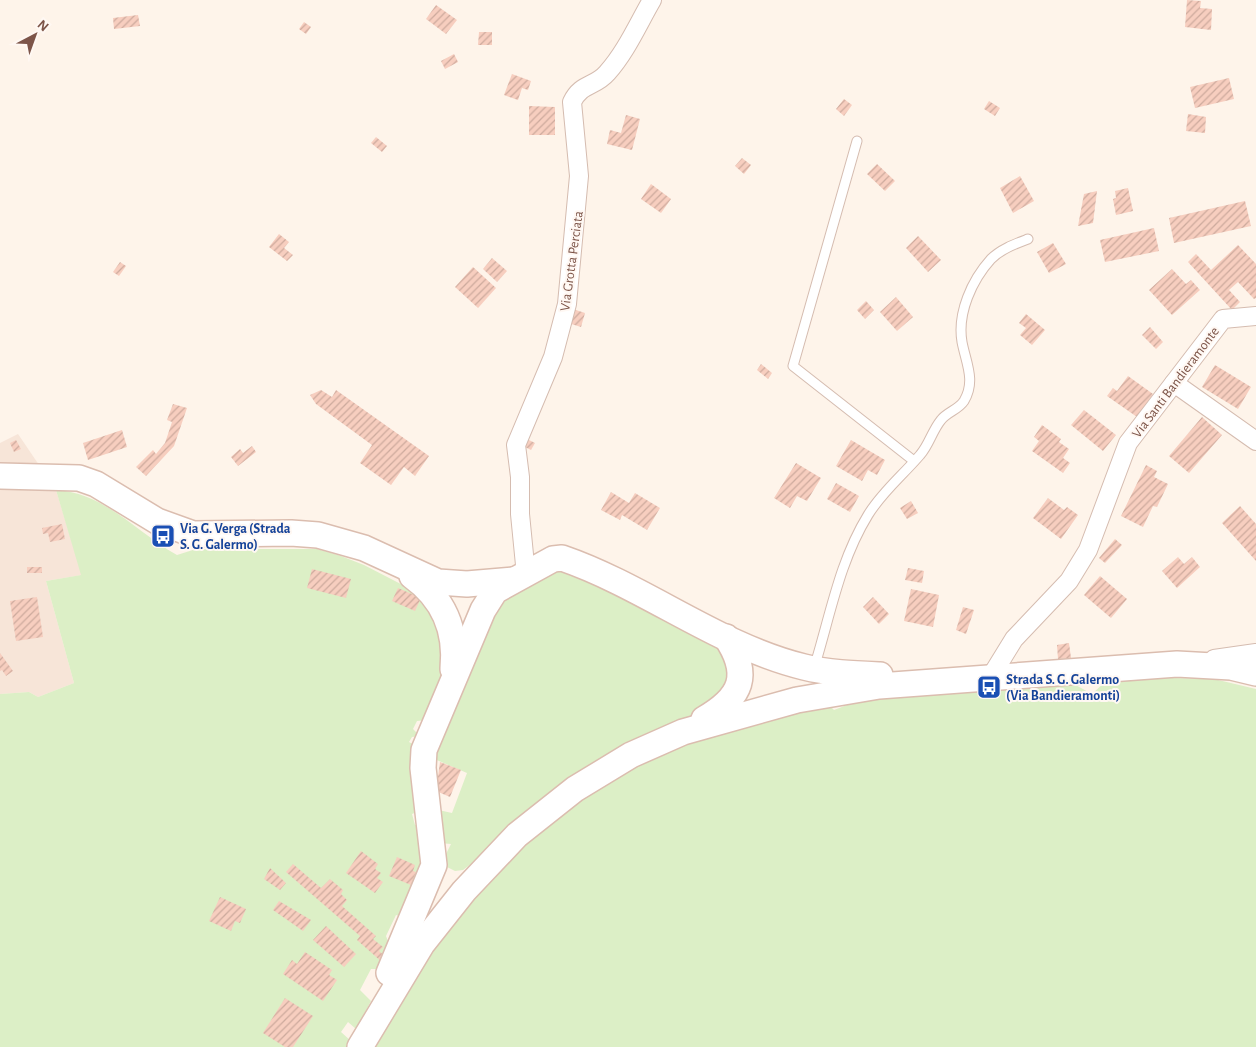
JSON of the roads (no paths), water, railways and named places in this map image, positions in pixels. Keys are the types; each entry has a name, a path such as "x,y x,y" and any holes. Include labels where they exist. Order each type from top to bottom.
{"main road":[{"path":"0,476 80,478 96,484 157,521 193,534 291,533 318,535 364,548 396,565 438,582 467,584 521,577"},
{"path":"489,863 456,880 447,879 439,873 434,865 424,777 424,750 452,679 490,597 553,559 562,558 726,637 826,680 879,686 1177,664 1231,667 1256,673"},
{"path":"396,565 424,585 446,613 452,629 454,656 452,679"},
{"path":"359,1047 422,944 489,863 517,835 575,789 631,754 682,732 719,711 736,694 740,682 740,666 734,650 726,637"},
{"path":"682,732 756,710 826,680"},
{"path":"359,1047 434,865"}],"street":[{"name":"Via Grotta Perciata","path":"521,577 520,477 516,445 553,357 567,304 579,176 572,102 582,87 606,74 628,44 652,0"},
{"name":"Via Santi Bandieramonte","path":"984,679 1014,639 1069,581 1088,550 1128,443 1223,319 1256,316"},
{"path":"1174,383 1256,441"},
{"path":"1177,664 1256,653"}],"lane":[{"path":"857,140 793,366 914,461"},
{"path":"826,680 823,642 838,580 859,530 881,497 932,440 942,418 955,411 964,400 971,376 962,339 963,312 970,291 992,258 1002,250 1028,239"},
{"path":"823,642 826,680"}],"place":[{"name":"Via G. Verga (Strada S. G. Galermo)","path":"163,536"},
{"name":"Strada S. G. Galermo (Via Bandieramonti)","path":"989,687"}]}
